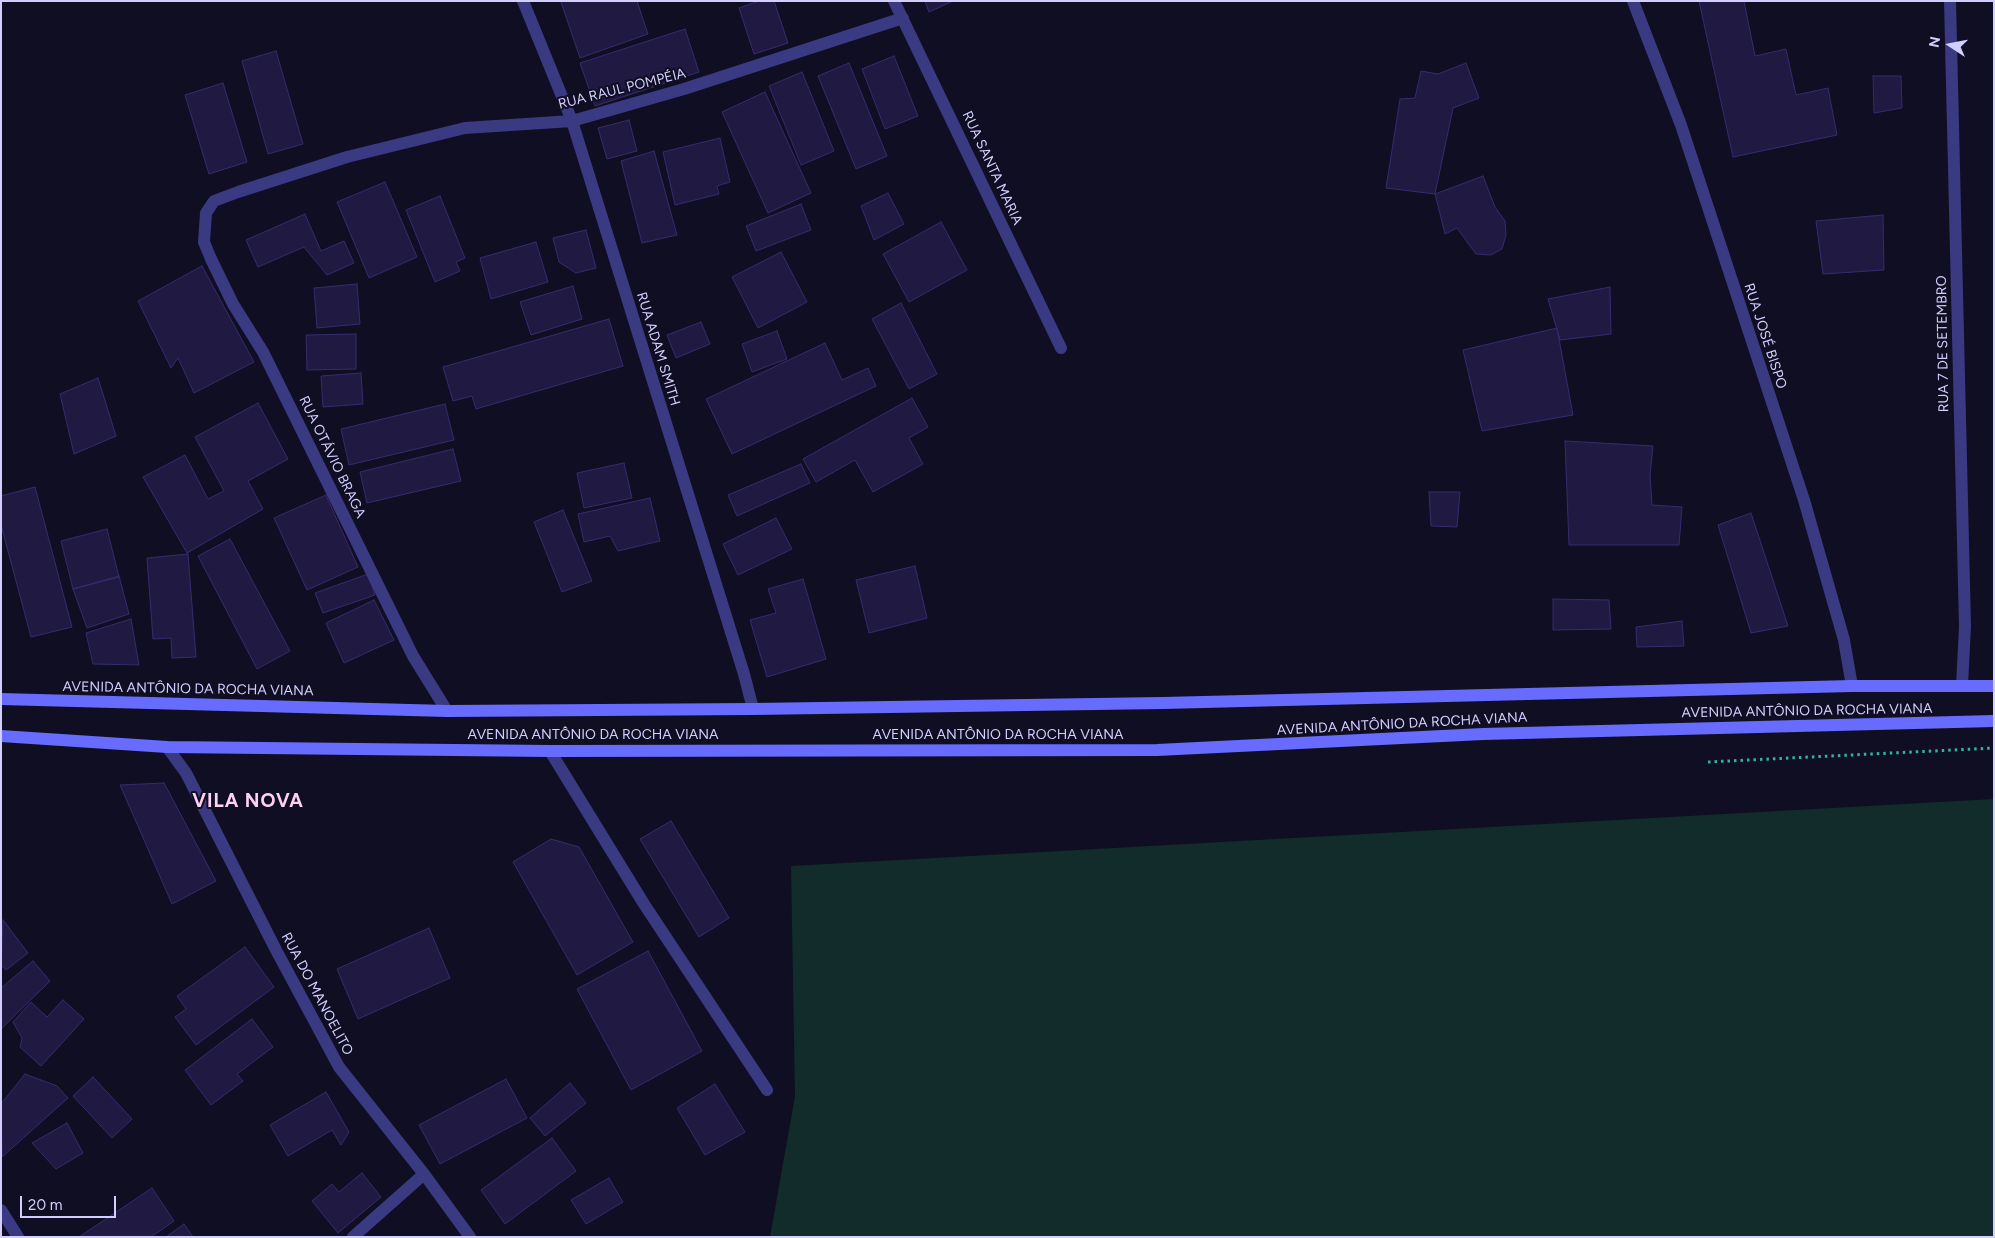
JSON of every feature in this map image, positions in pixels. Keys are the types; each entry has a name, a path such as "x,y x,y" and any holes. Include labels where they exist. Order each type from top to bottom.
{"main road":[{"name":"AVENIDA ANTÔNIO DA ROCHA VIANA","path":"1,699 447,711 1163,703 1852,686 1994,686"},
{"name":"AVENIDA ANTÔNIO DA ROCHA VIANA","path":"1,736 167,747 550,751 1157,750 1483,734 1994,721"}],"street":[{"name":"RUA ADAM SMITH","path":"523,1 572,120 744,674 753,709"},
{"name":"RUA SANTA MARIA","path":"894,1 1062,348"},
{"name":"RUA JOSÉ BISPO","path":"1632,1 1680,125 1804,500 1844,640 1852,686"},
{"name":"RUA 7 DE SETEMBRO","path":"1950,1 1965,626 1962,686"},
{"name":"RUA RAUL POMPÉIA","path":"206,213 214,201 347,157 465,128 572,120 684,89 903,18"},
{"name":"RUA OTÁVIO BRAGA","path":"206,213 204,242 211,259 233,304 263,352 412,656 447,711"},
{"name":"RUA DO MANOELITO","path":"167,747 186,773 276,950 339,1067 424,1174 470,1237"},
{"path":"550,751 644,904 767,1090"},
{"path":"353,1237 424,1174"},
{"path":"1,1210 18,1237"}],"path":[{"path":"1708,762 1994,748"}],"green space":[{"path":"1994,799 1994,1237 770,1237 795,1096 791,866"}],"building":[{"path":"637,1 648,34 580,58 561,2"},
{"path":"759,1 774,1 788,43 754,54 739,8"},
{"path":"925,1 953,1 929,12"},
{"path":"1699,1 1744,1 1755,56 1786,49 1796,95 1828,88 1837,135 1733,157"},
{"path":"685,29 699,72 595,106 580,63"},
{"path":"276,51 303,144 268,154 242,61"},
{"path":"894,56 918,116 885,129 862,69"},
{"path":"849,63 887,156 856,169 818,76"},
{"path":"1466,63 1479,98 1453,108 1435,194 1386,188 1400,99 1415,98 1421,71 1438,74"},
{"path":"802,72 834,151 801,165 769,86"},
{"path":"1873,76 1901,76 1902,108 1874,113"},
{"path":"223,83 247,162 209,174 185,95"},
{"path":"765,92 811,193 768,213 722,112"},
{"path":"629,120 637,151 607,159 598,128"},
{"path":"720,138 730,182 717,186 719,194 675,205 663,152"},
{"path":"654,151 677,235 642,243 621,161"},
{"path":"1483,176 1495,207 1505,221 1506,235 1502,249 1491,255 1476,254 1457,228 1445,234 1435,194"},
{"path":"385,182 417,257 369,278 337,202"},
{"path":"888,193 904,224 874,240 861,206"},
{"path":"440,196 465,258 456,262 460,271 435,282 406,210"},
{"path":"801,204 811,230 756,251 746,226"},
{"path":"305,214 321,251 344,241 354,263 327,275 304,247 258,267 246,240"},
{"path":"1883,215 1884,270 1823,274 1816,221"},
{"path":"941,222 967,270 909,302 883,254"},
{"path":"586,230 596,268 576,273 559,262 553,238"},
{"path":"536,242 548,282 491,299 480,258"},
{"path":"781,252 807,302 758,328 732,277"},
{"path":"202,266 254,362 194,393 178,358 171,368 138,301"},
{"path":"357,284 360,324 317,328 314,288"},
{"path":"573,286 582,319 531,335 520,302"},
{"path":"1610,287 1611,334 1560,340 1548,299"},
{"path":"901,303 937,374 909,389 872,319"},
{"path":"609,319 623,366 476,409 472,396 453,401 443,367"},
{"path":"701,322 710,344 676,358 667,335"},
{"path":"1557,328 1573,415 1482,431 1463,350"},
{"path":"777,331 787,359 752,372 742,344"},
{"path":"356,334 356,369 307,370 306,335"},
{"path":"825,343 842,380 868,368 876,386 732,454 706,399"},
{"path":"361,373 363,404 323,407 321,376"},
{"path":"98,378 116,436 74,454 60,394"},
{"path":"912,398 928,427 909,438 923,464 873,492 855,460 816,482 803,459"},
{"path":"258,403 288,459 248,481 263,509 187,553 143,477 185,455 208,499 224,491 195,437"},
{"path":"445,404 454,440 349,465 341,429"},
{"path":"1565,441 1653,446 1650,475 1652,505 1682,507 1679,545 1569,545"},
{"path":"453,449 461,481 367,503 360,472"},
{"path":"624,463 632,498 584,508 577,473"},
{"path":"801,464 810,483 737,516 728,495"},
{"path":"35,487 72,627 31,637 1,525 1,496"},
{"path":"1429,492 1460,492 1457,527 1431,526"},
{"path":"326,495 358,567 307,590 274,518"},
{"path":"650,498 660,541 618,551 610,536 584,542 578,514"},
{"path":"563,510 592,581 562,592 534,522"},
{"path":"1751,513 1788,626 1751,633 1718,525"},
{"path":"776,518 792,549 738,575 723,544"},
{"path":"107,529 119,577 73,589 61,541"},
{"path":"230,539 290,651 257,669 198,556"},
{"path":"188,554 196,657 172,658 171,638 153,639 147,558"},
{"path":"915,566 927,618 869,633 856,580"},
{"path":"368,574 375,595 323,613 315,593"},
{"path":"119,576 129,614 87,628 73,589"},
{"path":"803,579 826,659 767,677 750,620 776,613 768,589"},
{"path":"1553,599 1609,600 1611,629 1553,630"},
{"path":"374,600 394,640 344,663 326,623"},
{"path":"131,619 139,665 93,664 86,633"},
{"path":"1682,621 1684,646 1637,647 1636,627"},
{"path":"164,783 216,881 172,904 120,785"},
{"path":"671,821 729,918 699,937 640,839"},
{"path":"551,839 579,847 633,942 577,975 513,862"},
{"path":"3,920 28,953 6,970 1,965"},
{"path":"429,928 450,978 358,1019 337,969"},
{"path":"245,947 274,987 196,1045 175,1017 186,1009 177,996"},
{"path":"648,951 702,1051 631,1090 577,989"},
{"path":"33,961 50,981 1,1029 1,988"},
{"path":"63,1000 84,1019 41,1066 20,1047 22,1038 13,1022 31,1002 47,1017"},
{"path":"252,1019 273,1047 237,1074 243,1081 211,1105 185,1070"},
{"path":"25,1074 57,1086 68,1098 2,1157 1,1104"},
{"path":"93,1077 132,1119 112,1138 73,1096"},
{"path":"506,1079 527,1118 440,1164 419,1125"},
{"path":"570,1083 586,1103 545,1136 530,1118"},
{"path":"715,1084 745,1132 705,1155 677,1108"},
{"path":"326,1092 349,1132 341,1145 332,1130 288,1156 270,1125"},
{"path":"67,1123 83,1153 56,1169 32,1143"},
{"path":"552,1138 576,1171 505,1224 481,1190"},
{"path":"362,1173 381,1197 338,1233 312,1201 332,1184 339,1192"},
{"path":"609,1178 623,1202 586,1224 571,1200"},
{"path":"152,1188 174,1221 151,1237 79,1237"},
{"path":"184,1224 193,1237 166,1237"}],"district":[{"name":"VILA NOVA","path":"248,801"}]}
